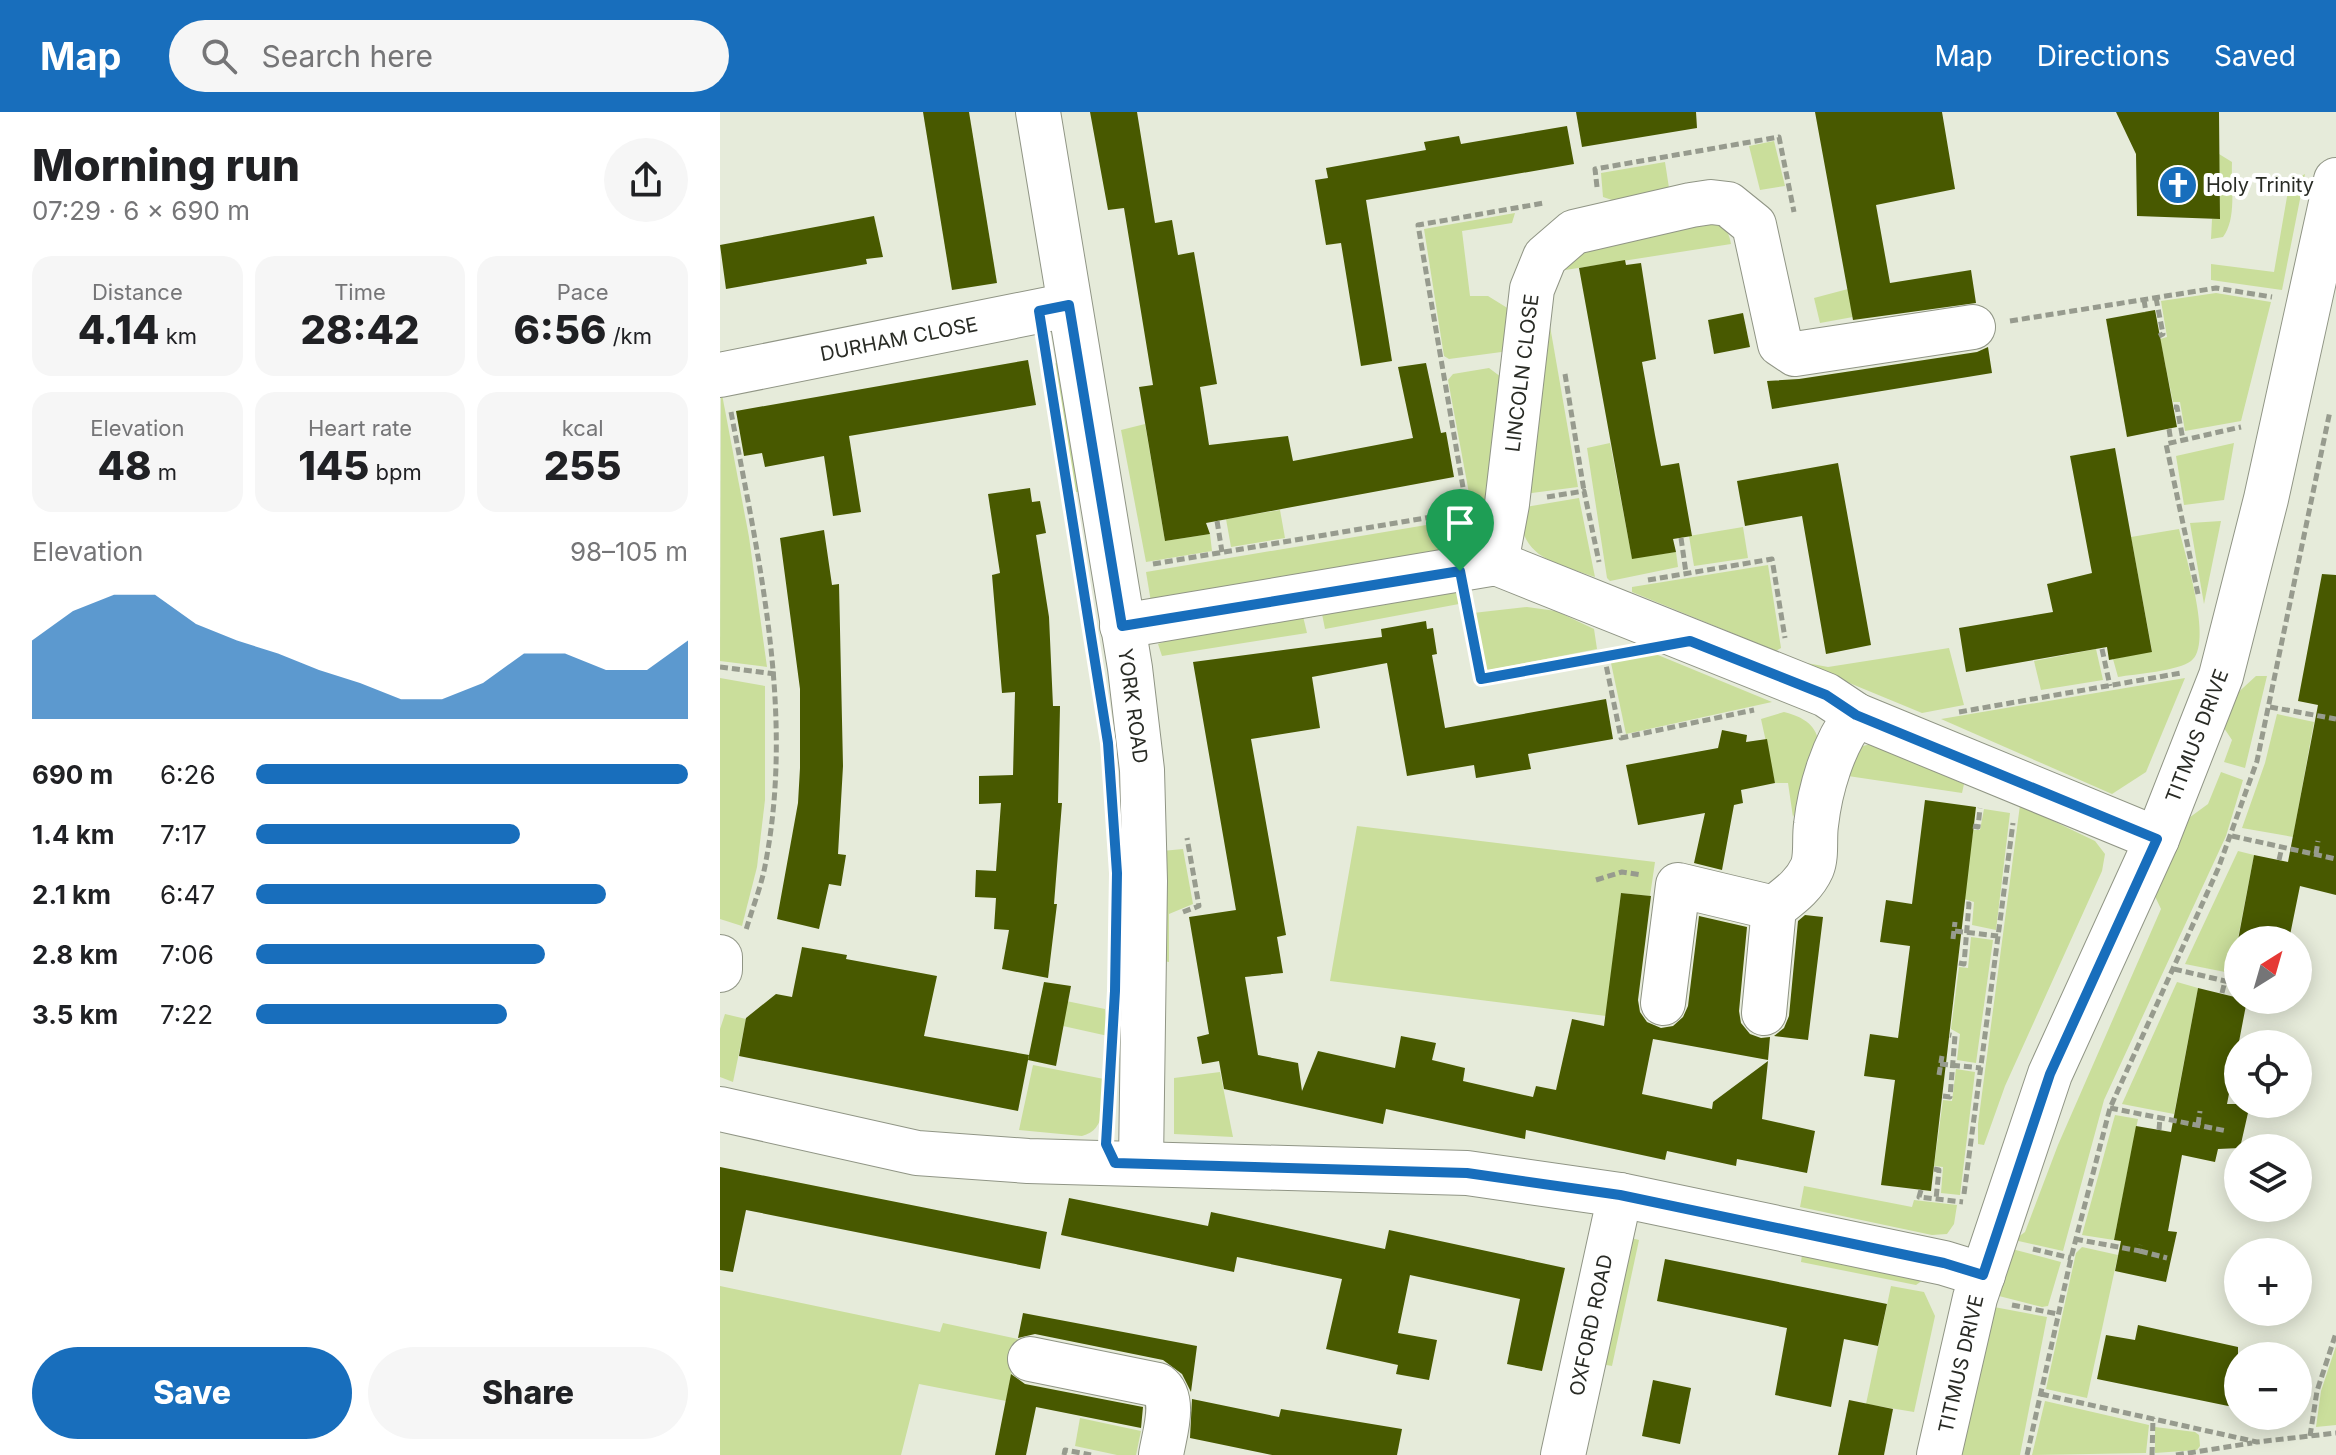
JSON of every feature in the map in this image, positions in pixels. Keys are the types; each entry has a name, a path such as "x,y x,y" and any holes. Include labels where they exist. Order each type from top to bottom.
{"street":[{"name":"YORK ROAD","path":"1038,112 1122,626 1143,785 1145,881 1141,1163"},
{"name":"TITMUS DRIVE","path":"1939,1455 1975,1298 1964,1269 2157,839 2221,676 2328,258 2336,180"},
{"name":"LINCOLN CLOSE","path":"1478,567 1507,504 1532,289 1540,265 1557,243 1574,232 1711,202 1728,204 1754,225 1777,334 1786,351 1805,354 1973,327"},
{"name":"DURHAM CLOSE","path":"724,374 1069,305"},
{"path":"1122,626 1478,567 1826,695 1856,715 2157,839"},
{"path":"1764,1013 1774,908 1801,887 1814,865 1818,808 1845,728 1856,715"},
{"path":"1663,1003 1678,885 1774,908"},
{"path":"720,958 720,970"},
{"path":"720,1109 917,1153 1028,1161 1467,1173 1620,1195 1964,1269"},
{"name":"OXFORD ROAD","path":"1563,1455 1620,1195"},
{"path":"1030,1359 1158,1385 1164,1390 1168,1406 1161,1455"}],"path":[{"path":"1973,327 2216,288 2276,297 2272,311"},
{"path":"2156,298 2163,334 2159,336"},
{"path":"2144,300 2146,312"},
{"path":"720,958 735,953 741,946 765,868 774,806 776,674 724,374"},
{"path":"2027,1455 2075,1239 2110,1108 2232,836 2257,761 2333,397"},
{"path":"2174,407 2177,407 2183,440"},
{"path":"2198,595 2166,444 2245,426"},
{"path":"2169,429 2171,442"},
{"path":"1217,521 1222,552"},
{"path":"1681,538 1686,573"},
{"path":"1478,567 1481,679 1619,652"},
{"path":"2102,649 2110,686"},
{"path":"1604,655 1621,738 1767,708"},
{"path":"720,667 776,674"},
{"path":"1952,713 2200,669 2221,676"},
{"path":"2270,707 2336,719"},
{"path":"1964,1269 1960,1228 2018,782"},
{"path":"1973,826 1978,827 1981,803"},
{"path":"2232,836 2336,859"},
{"path":"2316,854 2318,841"},
{"path":"2279,860 2282,847"},
{"path":"1959,963 1964,964 1967,932 1969,904 1964,904"},
{"path":"1953,939 1955,922"},
{"path":"1955,931 1998,936"},
{"path":"2174,969 2224,981"},
{"path":"2222,993 2224,985"},
{"path":"1943,1096 1950,1097 1955,1036 1950,1035"},
{"path":"1939,1075 1942,1056"},
{"path":"1940,1064 1981,1068"},
{"path":"2110,1108 2227,1131"},
{"path":"2198,1125 2200,1111"},
{"path":"2159,1130 2160,1118"},
{"path":"1934,1169 1939,1170 1936,1199"},
{"path":"1921,1190 1919,1197 1963,1202"},
{"path":"2075,1239 2141,1248 2167,1258"},
{"path":"2309,1436 2317,1391 2336,1333"},
{"path":"2041,1394 2257,1442"},
{"path":"2152,1455 2153,1418"},
{"path":"2176,1455 2336,1433"},
{"path":"1064,1455 1065,1450 1091,1455"}],"green space":[{"path":"1774,141 1785,186 1760,190 1749,146"},
{"path":"2219,154 2232,162 2232,211 2223,237 2211,239 2212,219 2220,219"},
{"path":"1665,162 1669,188 1615,201 1603,197 1601,173"},
{"path":"2305,174 2282,290 2211,280 2211,264 2274,272 2288,191 2294,180"},
{"path":"1515,213 1512,223 1462,231 1470,296 1488,296 1509,309 1509,351 1449,359 1444,356 1424,229"},
{"path":"1707,224 1724,228 1731,244 1559,271 1574,251"},
{"path":"1848,289 1853,317 1820,323 1814,298"},
{"path":"2216,293 2271,302 2241,421 2185,431 2180,402 2173,402 2160,339 2167,337 2161,301"},
{"path":"1546,303 1578,487 1524,494"},
{"path":"1059,361 1083,492 1073,492 1053,365"},
{"path":"1489,368 1501,377 1492,501 1471,504 1448,380 1453,374"},
{"path":"721,389 749,537 767,667 720,661"},
{"path":"1145,424 1165,541 1210,534 1212,551 1146,562 1121,430"},
{"path":"1610,443 1632,558 1676,552 1678,567 1610,581 1607,578 1587,448"},
{"path":"2234,443 2224,500 2184,505 2176,456"},
{"path":"1579,498 1595,577 1542,556 1526,538 1521,525 1519,508"},
{"path":"1280,510 1285,538 1231,547 1226,519"},
{"path":"1462,519 1463,545 1442,560 1151,602 1146,572"},
{"path":"2221,521 2204,604 2190,523"},
{"path":"1743,527 1748,558 1694,566 1689,536"},
{"path":"2179,529 2199,619 2197,652 2191,661 2176,667 2118,677 2113,659 2152,651 2131,537"},
{"path":"1768,565 1781,648 1776,651 1632,592 1632,587"},
{"path":"1456,588 1459,604 1325,629 1321,609"},
{"path":"1527,607 1556,611 1594,629 1597,649 1484,671 1473,613"},
{"path":"1302,612 1307,633 1162,656 1158,644 1187,634"},
{"path":"1949,648 1964,705 1922,713 1796,661 1828,667"},
{"path":"2096,649 2103,680 2041,690 2034,661"},
{"path":"1653,653 1772,702 1626,734 1611,663"},
{"path":"2256,676 2267,676 2245,768 2224,762 2232,740 2218,719 2232,698"},
{"path":"720,678 765,686 765,800 757,867 742,926 720,919"},
{"path":"2185,678 2146,772 2112,794 1941,719"},
{"path":"1784,712 1803,719 1814,729 1818,742 1814,771 1793,817 1788,783 1775,783 1761,719"},
{"path":"2277,714 2314,722 2293,837 2242,828 2265,763"},
{"path":"1870,744 1964,784 1962,793 1848,776 1860,747"},
{"path":"2221,772 2243,780 2226,836 2104,1100 2063,1251 2014,1240 2025,1232 2058,1145 2161,909 2151,888 2182,823 2208,804"},
{"path":"2020,805 2095,841 2105,854 2102,871 2005,1086 1984,1145 1978,1144 1978,1124"},
{"path":"1984,809 2010,813 1996,930 1972,925 1974,902 1964,899 1973,830 1980,830"},
{"path":"1357,826 1655,862 1650,896 1621,893 1606,1016 1330,981"},
{"path":"1183,849 1193,904 1169,914 1169,962 1163,961 1162,851"},
{"path":"2238,851 2254,855 2240,926 2224,926 2224,972 2185,964"},
{"path":"1971,937 1993,940 1976,1063 1957,1060 1960,1034 1951,1029 1959,967 1968,968"},
{"path":"2177,982 2198,988 2174,1114 2122,1104"},
{"path":"1042,996 1105,1009 1108,1036 1036,1020"},
{"path":"725,1014 746,1019 733,1082 720,1077 720,1029"},
{"path":"1033,1065 1104,1079 1102,1114 1096,1128 1082,1136 1019,1130"},
{"path":"1956,1069 1975,1072 1960,1195 1941,1193 1943,1167 1934,1166 1943,1100 1952,1101"},
{"path":"1220,1072 1233,1137 1174,1134 1174,1078"},
{"path":"2115,1115 2138,1119 2114,1240 2082,1235"},
{"path":"1804,1186 1912,1207 1914,1200 1957,1205 1954,1224 1947,1234 1932,1235 1800,1207"},
{"path":"1627,1237 1639,1240 1612,1366 1601,1364"},
{"path":"2082,1247 2118,1255 2087,1398 2046,1389 2076,1253"},
{"path":"2012,1249 2061,1262 2048,1306 1999,1296"},
{"path":"1802,1255 1923,1280 1916,1285 1801,1262"},
{"path":"720,1286 940,1332 943,1323 1018,1339 1006,1401 919,1384 901,1455 720,1455"},
{"path":"1891,1286 1924,1292 1935,1316 1914,1412 1866,1404"},
{"path":"1994,1307 2047,1317 2020,1455 1960,1455"},
{"path":"2336,1346 2336,1425 2316,1427 2321,1391"},
{"path":"2045,1401 2149,1425 2146,1453 2032,1455"},
{"path":"1080,1418 1141,1431 1136,1455 1117,1455 1075,1446"},
{"path":"2155,1427 2195,1432 2199,1435 2200,1446 2197,1450 2155,1453"}],"building":[{"path":"923,112 969,112 997,283 952,290"},
{"path":"1090,112 1137,112 1155,223 1172,220 1178,255 1194,252 1217,384 1200,387 1209,445 1288,436 1293,461 1413,438 1398,367 1426,363 1441,433 1446,432 1454,477 1206,523 1210,534 1165,541 1139,387 1153,385 1124,208 1108,210"},
{"path":"1576,112 1696,112 1697,128 1582,147"},
{"path":"1815,112 1942,112 1955,189 1876,205 1890,283 1971,270 1976,303 1853,320"},
{"name":"Holy Trinity","path":"2116,112 2219,112 2220,219 2137,216 2136,154"},
{"path":"1567,126 1574,164 1366,200 1392,361 1361,366 1341,243 1326,245 1315,180 1328,178 1326,168 1426,150 1424,142 1459,136 1461,144"},
{"path":"874,216 883,257 866,259 867,264 726,289 720,245"},
{"path":"1625,260 1626,265 1641,263 1656,359 1642,362 1655,435 1661,466 1679,463 1692,536 1673,539 1676,552 1632,559 1579,268"},
{"path":"2155,310 2177,427 2127,437 2106,319"},
{"path":"1743,313 1750,347 1714,354 1708,320"},
{"path":"1988,347 1992,373 1772,409 1767,381 1977,352"},
{"path":"1028,360 1036,405 849,436 861,512 833,516 824,456 765,467 762,453 744,456 736,411"},
{"path":"2115,448 2152,652 2109,660 2107,647 1966,672 1959,628 2053,612 2047,584 2092,573 2070,456"},
{"path":"1838,463 1871,645 1826,654 1802,516 1745,526 1737,481"},
{"path":"1030,488 1032,502 1040,501 1046,533 1036,535 1049,617 1053,706 1060,706 1058,803 1062,803 1054,904 1057,904 1048,978 1002,969 1009,930 994,929 996,898 975,897 976,870 996,871 1001,803 979,804 979,776 1013,775 1015,692 1002,693 992,575 1000,573 988,494"},
{"path":"824,530 832,585 839,584 843,766 838,854 846,855 841,886 829,884 819,929 777,919 798,803 800,768 800,689 780,538"},
{"path":"2322,574 2336,575 2336,895 2300,886 2292,926 2241,926 2254,855 2288,862 2318,705 2298,701"},
{"path":"1426,621 1427,629 1433,628 1437,654 1432,655 1445,728 1606,699 1613,739 1528,754 1531,769 1476,778 1474,765 1407,776 1387,663 1312,677 1320,728 1251,739 1286,935 1277,937 1283,973 1245,977 1258,1055 1298,1063 1302,1091 1318,1051 1395,1068 1401,1036 1436,1043 1432,1060 1465,1068 1463,1081 1533,1097 1536,1086 1556,1090 1572,1019 1604,1026 1621,893 1651,896 1638,1000 1640,1012 1647,1022 1661,1028 1673,1026 1683,1017 1688,1006 1699,916 1747,927 1739,1011 1741,1023 1750,1034 1770,1037 1768,1060 1653,1039 1642,1094 1712,1109 1713,1102 1768,1061 1762,1119 1815,1131 1807,1173 1737,1159 1736,1166 1667,1151 1665,1160 1526,1130 1525,1139 1386,1109 1383,1124 1224,1089 1219,1061 1202,1064 1197,1037 1209,1034 1189,917 1236,910 1193,662 1382,637 1381,629"},
{"path":"1722,730 1747,735 1746,742 1767,739 1775,783 1741,790 1743,803 1734,805 1722,870 1694,863 1705,813 1638,825 1626,765 1718,748"},
{"path":"1925,800 1976,807 1931,1191 1881,1185 1895,1080 1864,1076 1870,1034 1898,1038 1910,946 1880,942 1886,900 1912,904"},
{"path":"1805,915 1823,917 1808,1040 1774,1036 1784,1028 1789,1016 1798,921"},
{"path":"802,947 847,955 846,959 937,976 924,1036 1029,1055 1018,1111 739,1056 746,1018 776,994 792,997"},
{"path":"1044,982 1071,986 1056,1066 1028,1060"},
{"path":"2198,988 2224,994 2224,1014 2244,1014 2241,1030 2224,1030 2224,1118 2247,1118 2243,1134 2224,1134 2224,1149 2218,1149 2215,1162 2182,1155 2168,1231 2177,1232 2166,1282 2115,1271 2121,1241 2114,1240 2136,1126 2171,1132"},
{"path":"720,1167 1047,1232 1040,1269 746,1210 733,1272 720,1270"},
{"path":"1069,1198 1208,1226 1211,1212 1385,1249 1389,1230 1565,1268 1542,1371 1507,1364 1520,1299 1410,1275 1398,1333 1437,1340 1429,1380 1396,1374 1398,1365 1326,1349 1342,1279 1237,1257 1234,1272 1061,1235"},
{"path":"1665,1259 1887,1304 1878,1346 1844,1339 1831,1407 1775,1395 1787,1328 1657,1301"},
{"path":"1023,1313 1197,1346 1191,1392 1182,1374 1163,1360 1035,1334 1018,1338"},
{"path":"2138,1325 2224,1344 2224,1405 2097,1379 2106,1335 2135,1340"},
{"path":"1011,1374 1025,1384 1143,1407 1141,1428 1036,1407 1026,1455 995,1455"},
{"path":"1653,1380 1691,1388 1680,1444 1642,1436"},
{"path":"1192,1399 1279,1417 1281,1409 1402,1429 1397,1455 1272,1455 1190,1438"},
{"path":"1849,1400 1893,1409 1884,1455 1838,1455"}],"place":[{"name":"Holy Trinity","path":"2178,185"}],"route":[{"path":"1069,305 1122,626 1460,571 1481,679 1690,641 1826,695 1856,715 2157,839 2050,1074 1983,1275 1944,1263 1620,1195 1467,1173 1115,1163 1106,1144 1115,991 1117,873 1108,743 1039,311 1069,305"}]}
